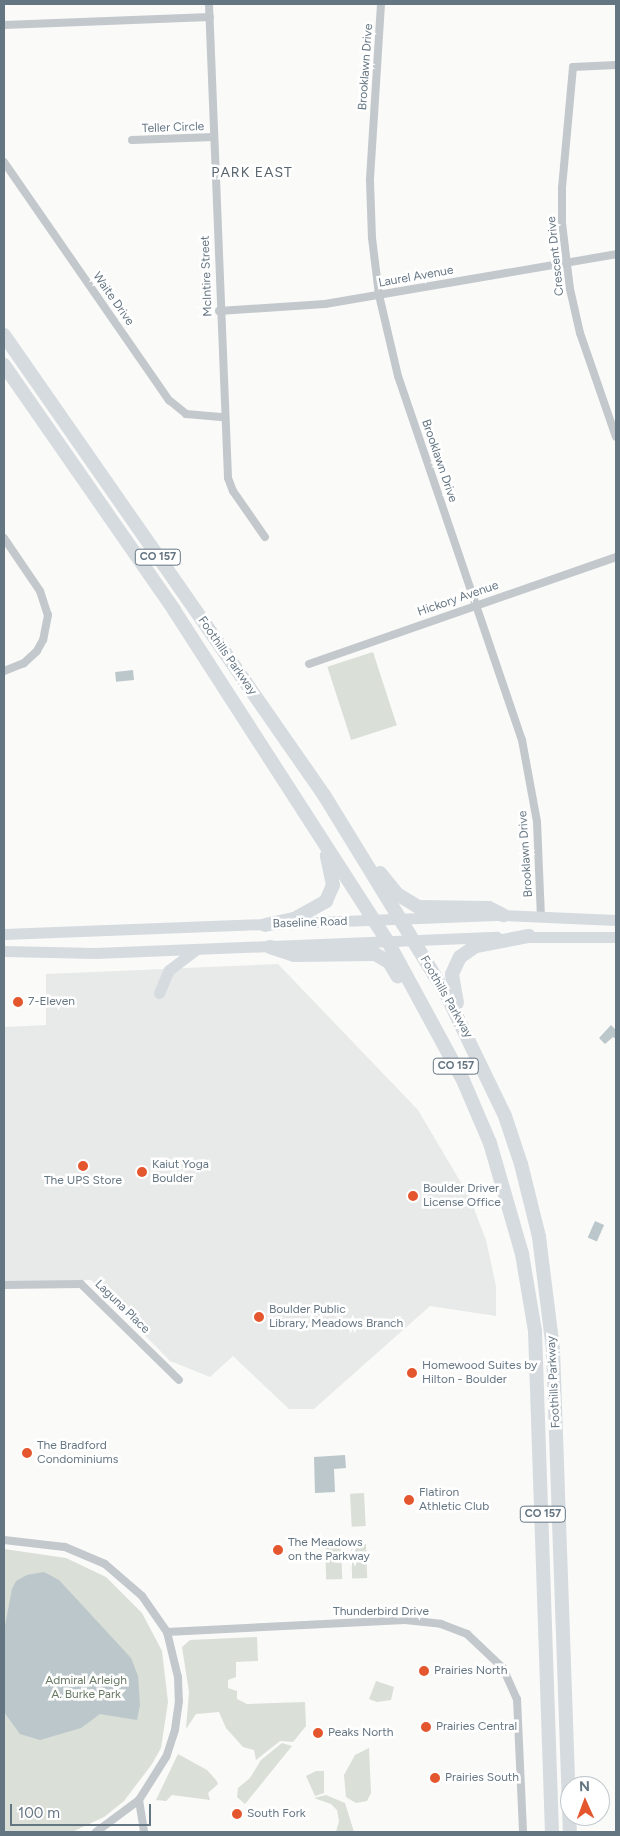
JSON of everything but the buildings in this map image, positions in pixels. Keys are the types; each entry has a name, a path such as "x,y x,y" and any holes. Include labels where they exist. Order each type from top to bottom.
{"highway":[{"name":"Foothills Parkway","path":"4,336 324,795 462,1023 506,1116 517,1150 546,1284 556,1401 570,1832"},
{"name":"Foothills Parkway","path":"4,365 174,610 375,921 448,1052 481,1121 504,1184 532,1305 539,1383 552,1832"},
{"path":"324,795 335,805 381,876 404,900 426,909 488,908 503,915"},
{"path":"264,924 308,913 319,908 331,894 332,872 314,828"},
{"path":"462,1023 452,983 454,968 460,956 476,946 529,936"},
{"path":"270,947 294,954 364,952 383,958 397,976 428,1029 448,1052"}],"main road":[{"name":"Baseline Road","path":"4,934 503,915 616,920"},
{"name":"Baseline Road","path":"4,951 80,953 529,936 616,937"},
{"path":"159,993 169,970 197,948"}],"street":[{"name":"McIntire Street","path":"209,4 219,311 228,478 233,491 265,537"},
{"name":"Brooklawn Drive","path":"381,4 370,181 372,238 379,295 398,376 522,740 530,775 537,822 541,917"},
{"path":"4,25 210,17"},
{"name":"Crescent Drive","path":"616,65 573,67 562,188 566,263 580,333 616,437"},
{"name":"Teller Circle","path":"132,140 214,138"},
{"name":"Waite Drive","path":"4,162 169,400 186,414 224,417"},
{"name":"Laurel Avenue","path":"219,311 290,307 379,295 616,254"},
{"path":"4,538 40,591 48,615 43,640 37,651 24,663 4,670"},
{"name":"Hickory Avenue","path":"309,664 616,556"},
{"name":"Laguna Place","path":"4,1285 81,1284 92,1291 179,1380"},
{"path":"4,1540 65,1547 105,1564 142,1596 167,1632 178,1677 175,1730 166,1757 140,1800 96,1832"},
{"name":"Thunderbird Drive","path":"167,1632 405,1620 442,1624 467,1634 503,1668 516,1699 522,1832"},
{"path":"140,1800 144,1832"}],"shaded area":[{"path":"133,670 134,680 116,682 115,672"},
{"path":"278,964 418,1110 470,1198 486,1240 496,1286 496,1316 430,1306 314,1409 289,1409 233,1356 210,1377 170,1361 91,1280 4,1282 4,1027 46,1025 46,974"},
{"path":"611,1025 616,1030 616,1039 613,1037 605,1044 599,1038"},
{"path":"595,1221 604,1225 597,1242 588,1237"},
{"path":"345,1455 346,1468 334,1469 335,1492 315,1493 314,1457"},
{"path":"44,1572 59,1580 131,1658 138,1676 140,1705 137,1720 100,1714 81,1728 40,1740 20,1734 4,1712 4,1631 12,1589 16,1581 27,1575"}],"green space":[{"path":"373,652 397,725 351,740 327,667"},
{"path":"364,1493 366,1526 352,1527 350,1494"},
{"path":"366,1544 367,1578 352,1579 351,1545"},
{"path":"341,1545 342,1579 326,1580 325,1546"},
{"name":"Admiral Arleigh A. Burke Park","path":"4,1549 66,1558 106,1577 142,1613 162,1651 168,1702 161,1748 152,1764 124,1801 104,1817 72,1832 4,1832"},
{"path":"257,1637 258,1661 236,1662 236,1677 228,1680 228,1688 237,1691 237,1699 247,1704 305,1702 306,1726 293,1742 280,1741 256,1760 254,1750 243,1747 226,1728 219,1712 196,1714 186,1729 189,1692 182,1647 190,1640"},
{"path":"376,1681 394,1687 391,1700 377,1702 369,1699"},
{"path":"282,1743 292,1746 245,1804 237,1797 238,1788 250,1778 261,1760"},
{"path":"369,1748 371,1793 367,1801 356,1803 346,1797 344,1775 355,1755"},
{"path":"178,1754 207,1770 216,1780 218,1784 208,1793 210,1800 172,1795 166,1801 156,1800"},
{"path":"316,1771 324,1771 324,1793 315,1796 306,1776"},
{"path":"326,1795 345,1803 354,1832 336,1832 339,1821 337,1810 331,1804 314,1798"}],"place":[{"name":"7-Eleven","path":"18,1002"},
{"name":"The UPS Store","path":"83,1166"},
{"name":"Kaiut Yoga Boulder","path":"142,1172"},
{"name":"Boulder Driver License Office","path":"413,1196"},
{"name":"Boulder Public Library, Meadows Branch","path":"259,1317"},
{"name":"Homewood Suites by Hilton - Boulder","path":"412,1373"},
{"name":"The Bradford Condominiums","path":"27,1453"},
{"name":"Flatiron Athletic Club","path":"409,1500"},
{"name":"The Meadows on the Parkway","path":"278,1550"},
{"name":"Prairies North","path":"424,1671"},
{"name":"Prairies Central","path":"426,1727"},
{"name":"Peaks North","path":"318,1733"},
{"name":"Prairies South","path":"435,1778"},
{"name":"South Fork","path":"237,1814"}],"district":[{"name":"PARK EAST","path":"252,173"}]}
